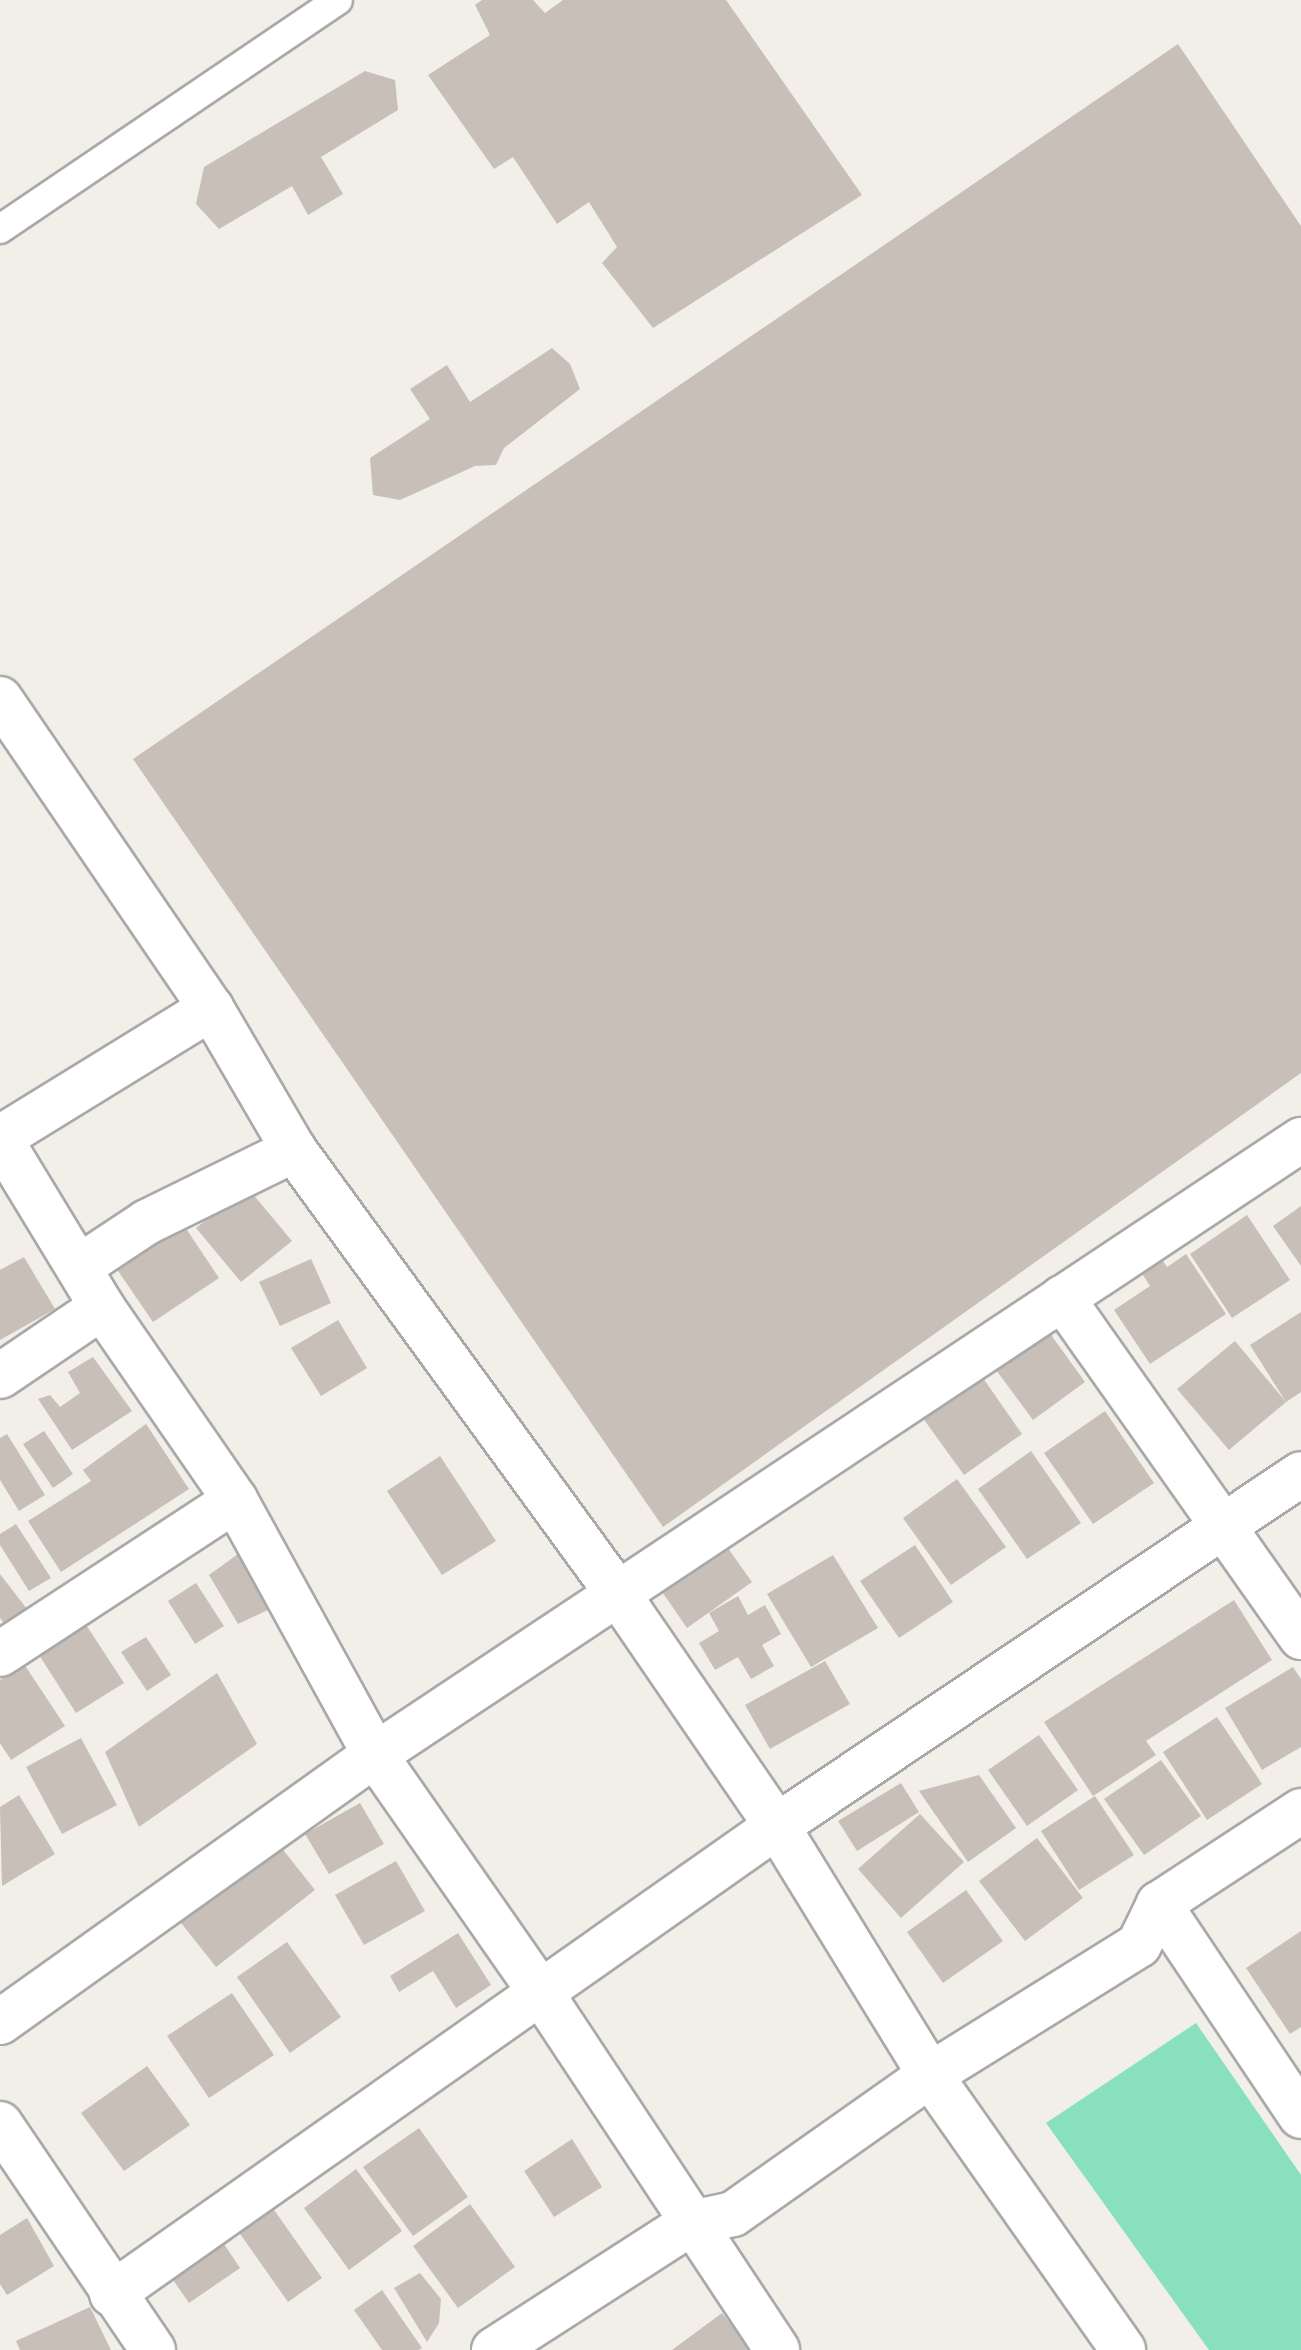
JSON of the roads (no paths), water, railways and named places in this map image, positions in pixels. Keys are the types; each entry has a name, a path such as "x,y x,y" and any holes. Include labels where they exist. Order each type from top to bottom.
{"street":[{"path":"0,699 211,1008 294,1150 618,1594 777,1826 930,2075 1123,2350"},
{"path":"211,1008 0,1138 102,1307 235,1500 375,1755 541,1993 777,2350"},
{"path":"0,2022 375,1755 1301,1140"},
{"path":"79,1267 147,1222 294,1150"},
{"path":"1062,1298 1301,1637"},
{"path":"0,1376 102,1307"},
{"path":"112,2294 777,1826 1301,1474"},
{"path":"0,1654 235,1500"},
{"path":"494,2350 691,2223 733,2214 930,2075 1139,1945 1159,1904 1301,1811"},
{"path":"1159,1904 1301,2116"},
{"path":"0,2124 112,2294 153,2350"}],"lane":[{"path":"0,229 338,0"}]}
